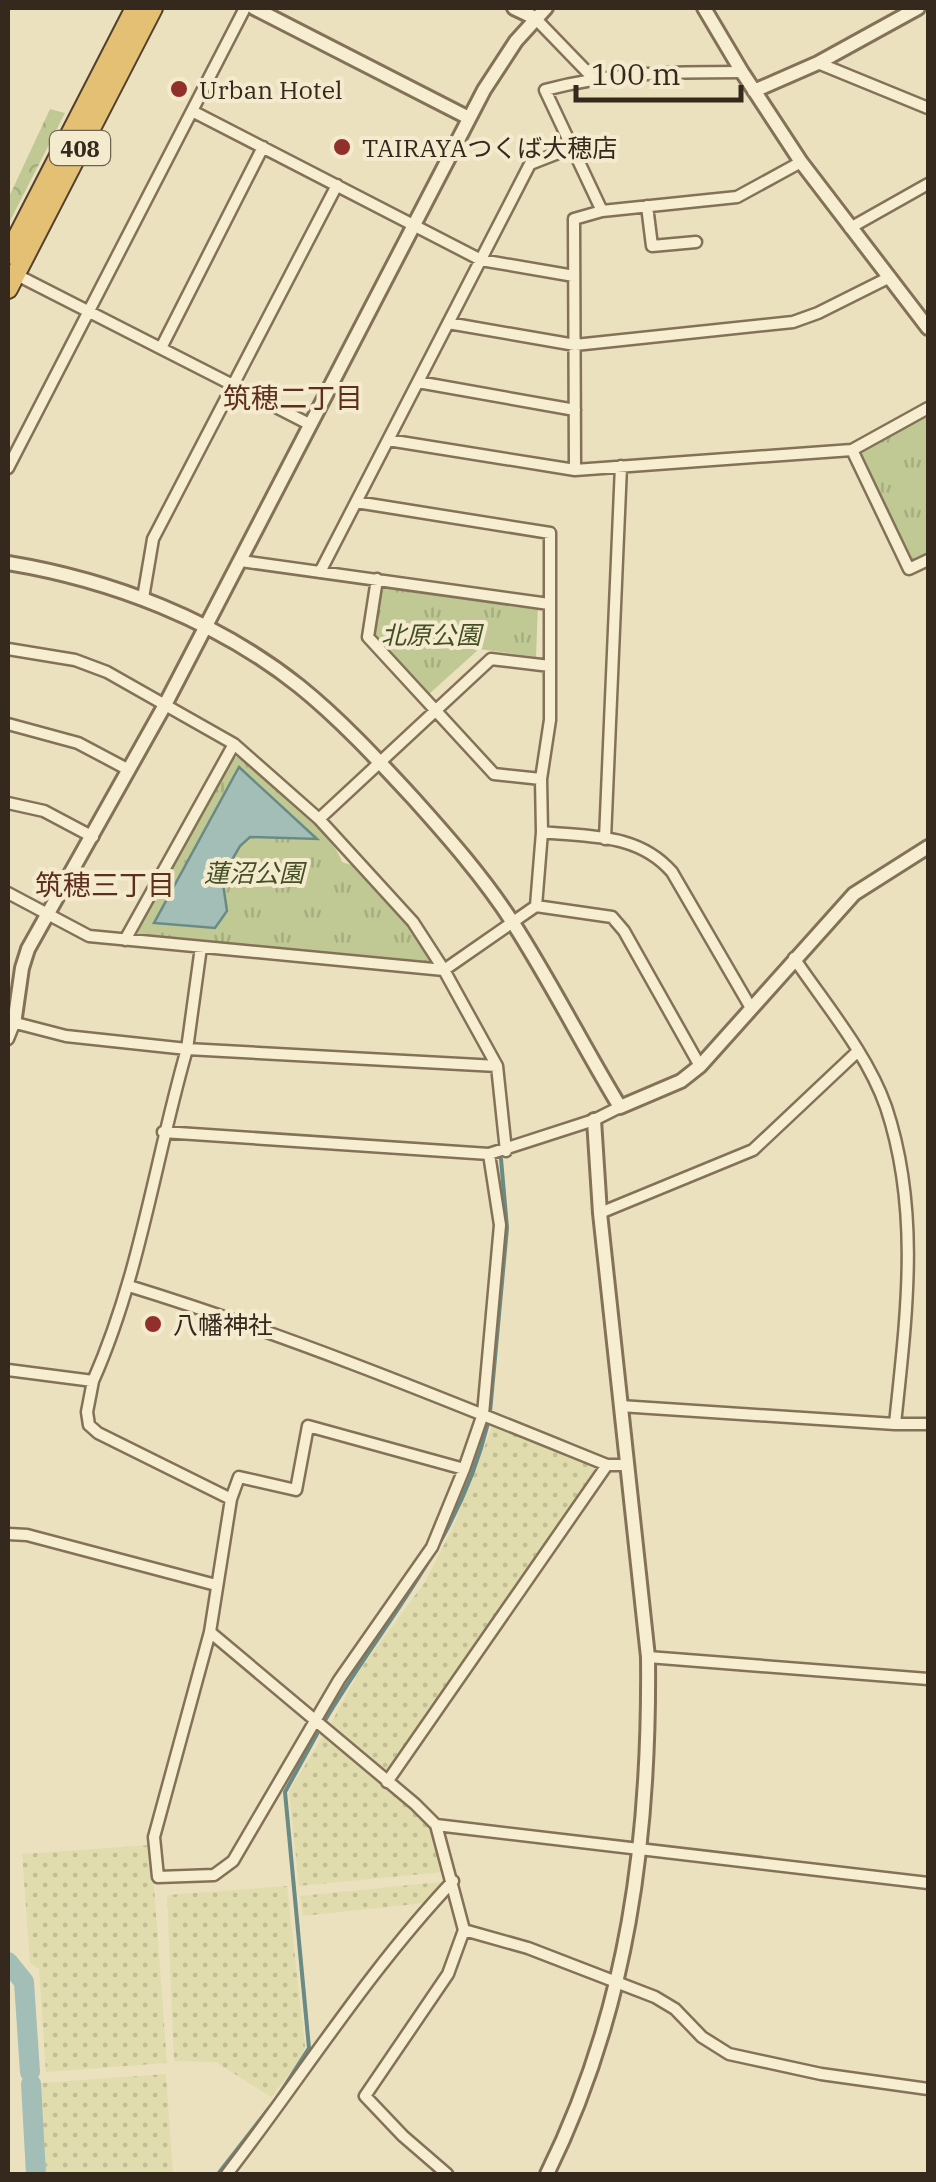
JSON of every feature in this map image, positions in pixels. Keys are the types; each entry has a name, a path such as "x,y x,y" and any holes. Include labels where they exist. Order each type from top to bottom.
{"highway":[{"name":"408","path":"8,255 135,8"},
{"name":"408","path":"12,281 153,8"}],"street":[{"path":"8,468 246,8"},
{"path":"254,8 469,118"},
{"path":"514,8 535,18 593,78"},
{"path":"8,1039 22,968 47,915 206,628 469,118 500,64 546,8"},
{"path":"704,8 802,162 928,327"},
{"path":"754,91 818,62 918,8"},
{"path":"818,62 928,108"},
{"path":"602,211 545,90 641,72 742,72"},
{"path":"192,110 481,260 574,276"},
{"path":"161,348 263,147"},
{"path":"320,572 530,164 571,148"},
{"path":"575,470 574,218 602,211 738,197 802,162"},
{"path":"850,228 928,184"},
{"path":"143,598 153,539 337,185"},
{"path":"647,206 652,246 696,242"},
{"path":"448,324 575,346 792,322 890,277"},
{"path":"12,281 89,311 310,425"},
{"path":"418,382 575,410"},
{"path":"388,440 575,470 852,450 928,408"},
{"path":"852,450 909,570 928,560"},
{"path":"605,839 621,466"},
{"path":"356,502 550,533 550,720 541,780 542,832 536,906"},
{"path":"240,562 549,604"},
{"path":"8,563 94,582 143,598 206,628 270,665 300,688 380,762 460,853 512,921 620,1107"},
{"path":"377,579 368,637 494,774 541,780"},
{"path":"8,649 91,666 166,703 234,744 319,819 413,922 444,970 497,1066 506,1151"},
{"path":"319,819 491,659 550,666"},
{"path":"8,724 78,743 130,770"},
{"path":"126,940 234,744"},
{"path":"8,802 44,811 93,837"},
{"path":"542,832 640,845 660,858 751,1008"},
{"path":"163,1132 489,1154 594,1120 681,1081 700,1066 854,894 928,847"},
{"path":"8,893 89,936 444,970 536,906 612,916 700,1066"},
{"path":"201,947 187,1049 163,1132 129,1286 92,1380 87,1412 89,1425 98,1432 231,1499"},
{"path":"794,958 856,1052 885,1105 897,1152 910,1250 895,1424"},
{"path":"11,1023 66,1036 187,1049 497,1066"},
{"path":"600,1214 753,1150 856,1052"},
{"path":"547,2174 573,2122 618,1984 640,1850 649,1722 648,1657 600,1214 594,1120"},
{"path":"464,1470 308,1426 296,1490 239,1477 231,1499 210,1632 154,1837 158,1877 214,1875 233,1861 338,1680 432,1547 464,1470 482,1414 500,1225 489,1154"},
{"path":"129,1286 234,1318 606,1465 626,1465"},
{"path":"8,1370 92,1380"},
{"path":"620,1406 928,1424"},
{"path":"387,1782 606,1465"},
{"path":"8,1534 26,1535 216,1585"},
{"path":"210,1632 436,1825 464,1930 448,1974 364,2096 402,2136 447,2174"},
{"path":"648,1657 928,1678"},
{"path":"436,1825 928,1883"},
{"path":"226,2174 402,1936 452,1881"},
{"path":"464,1930 528,1948 655,1997 675,2009 702,2037 729,2054 821,2074 928,2089"}],"shaded area":[{"path":"492,1427 593,1464 594,1471 387,1773 330,1725 361,1668 425,1582 454,1525"},
{"path":"323,1736 417,1813 430,1828 443,1872 299,1886 289,1791"},
{"path":"151,1845 167,2063 46,2072 39,1969 30,1963 22,1854"},
{"path":"440,1882 425,1903 303,1916 300,1896"},
{"path":"287,1886 305,2046 302,2058 271,2097 216,2062 174,2061 167,1895"},
{"path":"166,2074 173,2174 46,2174 40,2083"}],"green space":[{"path":"50,109 65,113 8,225 8,199"},
{"path":"928,415 928,555 909,561 859,457 862,451"},
{"name":"北原公園","path":"373,583 538,604 536,657 479,649 429,694 365,631"},
{"name":"蓮沼公園","path":"240,756 313,821 342,862 351,865 410,929 432,960 428,964 139,936 137,930 233,758"}],"water":[{"path":"239,767 317,839 250,837 240,846 222,877 227,911 215,928 154,923"}],"waterway":[{"path":"490,1412 507,1228 501,1159"},
{"path":"324,1722 439,1543 459,1506 488,1423"},
{"path":"277,2098 309,2048 285,1792 317,1734"},
{"path":"8,1962 24,1982 30,2072"},
{"path":"31,2084 36,2174"},
{"path":"218,2174 270,2107"}],"place":[{"name":"Urban Hotel","path":"179,89"},
{"name":"TAIRAYAつくば大穂店","path":"342,147"},
{"name":"八幡神社","path":"153,1324"}],"district":[{"name":"筑穂二丁目","path":"293,397"},
{"name":"筑穂三丁目","path":"105,884"}]}
